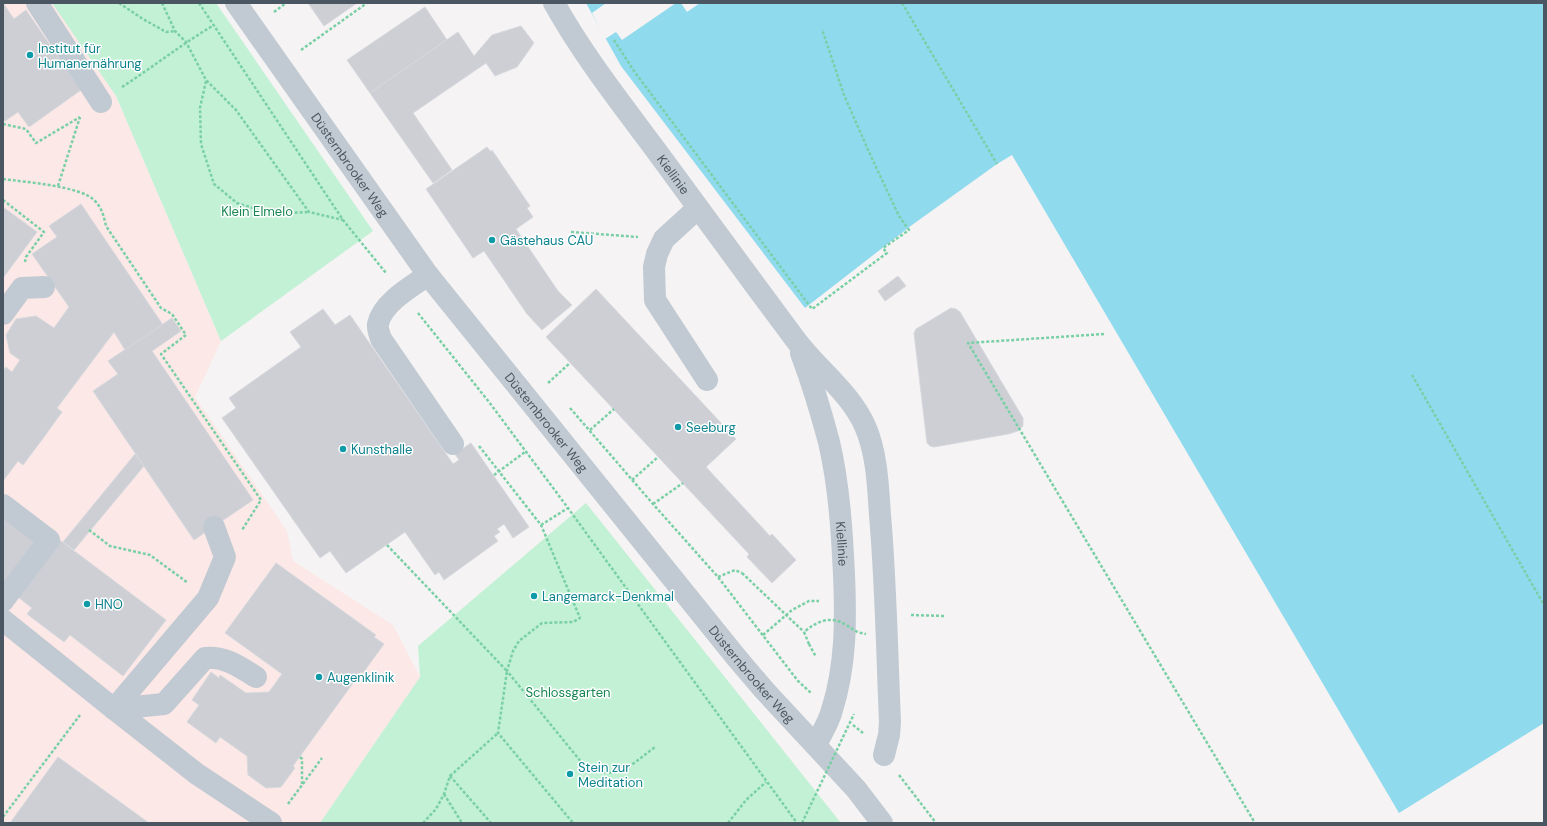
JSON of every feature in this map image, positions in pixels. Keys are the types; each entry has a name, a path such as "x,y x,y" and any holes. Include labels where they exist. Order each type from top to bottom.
{"street":[{"path":"37,3 101,102"},
{"name":"Düsternbrooker Weg","path":"236,3 428,275 736,656 765,691 856,789 882,823"},
{"name":"Kiellinie","path":"554,3 595,68 698,208 797,342 841,391 866,426 872,448 878,483 881,522 890,722 889,735 884,755"},
{"path":"698,208 664,239 657,254 654,267 655,300 707,380"},
{"path":"428,275 402,293 382,313 377,326 381,340 453,444"},
{"path":"3,314 22,288 44,287"},
{"name":"Kiellinie","path":"797,342 811,379 829,444 840,517 845,598 845,640 842,669 832,711 816,746"},
{"name":"Kiellinie","path":"841,391 850,430"},
{"path":"3,504 49,540 3,601"},
{"path":"114,709 208,598 225,557 214,527"},
{"path":"3,620 197,774 277,817"},
{"path":"114,709 164,704 206,658 216,657 236,664 256,676"}],"path":[{"path":"119,3 166,32 175,31"},
{"path":"162,3 175,31 186,42 206,80 236,110 309,212"},
{"path":"199,3 343,220 489,402 797,823"},
{"path":"274,12 286,3"},
{"path":"305,57 300,50 367,3"},
{"path":"902,3 997,164"},
{"path":"271,8 278,19"},
{"path":"120,88 158,63 186,42 214,25"},
{"path":"614,40 634,72 812,308 887,253 883,248 909,230 899,216 844,95 822,29"},
{"path":"206,80 200,108 201,144 214,184 237,203 272,214 309,212 343,220"},
{"path":"3,124 26,129 36,143 80,117 58,186"},
{"path":"3,179 58,186 86,194 95,200 103,212 106,226 161,308 172,314 186,335 162,354 261,500 225,557"},
{"path":"3,200 44,232 26,256 22,288"},
{"path":"571,232 664,239"},
{"path":"1104,334 968,343 1255,823"},
{"path":"544,377 548,383 570,362"},
{"path":"1412,375 1544,605"},
{"path":"569,407 718,577 798,681 832,711 858,728 884,755 936,823"},
{"path":"590,430 614,409"},
{"path":"424,823 436,809 444,794 450,776 498,733 506,671 513,651 519,641 542,623 573,622 580,618 541,525 471,436 453,444"},
{"path":"494,475 525,452"},
{"path":"632,480 658,457"},
{"path":"653,504 683,483"},
{"path":"541,525 568,508"},
{"path":"89,530 110,546 150,555 208,598"},
{"path":"387,545 506,671 582,763 595,771 617,773 626,769 656,747"},
{"path":"718,577 736,570 742,573 804,632 809,644"},
{"path":"763,635 792,610"},
{"path":"886,624 905,615 944,616"},
{"path":"804,632 812,626 828,619 841,622 856,632 866,634"},
{"path":"3,817 96,694"},
{"path":"802,823 854,714"},
{"path":"498,733 573,823"},
{"path":"300,757 302,759 302,785"},
{"path":"277,817 322,758"},
{"path":"450,776 490,823"},
{"path":"728,823 746,800 766,782"},
{"path":"444,794 462,823"}],"shaded area":[{"path":"3,3 52,3 116,96 221,341 195,397 287,531 293,561 393,625 420,677 320,823 3,823"}],"green space":[{"name":"Klein Elmelo","path":"52,3 216,3 373,231 221,341 116,96"},
{"name":"Schlossgarten","path":"586,503 841,823 320,823 420,677 418,646"}],"water":[{"path":"586,3 1544,3 1544,723 1399,813 1012,155 997,164 912,225 805,308 621,66"}],"pier":[{"path":"606,3 676,3 622,40 616,32 605,39 592,13"},
{"path":"681,3 700,3 687,12"}],"building":[{"name":"Institut für Humanernährung","path":"3,3 14,19 26,10 81,90 29,127 18,112 5,121 3,119"},
{"path":"308,3 357,3 324,26"},
{"path":"425,7 447,40 370,93 347,60"},
{"path":"521,26 534,43 517,67 495,76 486,63 413,113 452,170 433,183 370,93 458,32 474,56 492,35"},
{"name":"Gästehaus CAU","path":"487,147 491,152 492,150 530,206 527,208 533,217 516,229 558,291 572,305 542,330 527,314 484,251 473,258 426,189"},
{"path":"81,204 163,325 125,350 114,332 57,408 62,412 44,437 23,465 18,461 3,481 3,371 6,367 12,372 20,360 10,353 6,335 16,319 36,316 54,328 69,307 32,254 57,237 49,226"},
{"path":"3,207 37,232 3,278"},
{"path":"898,276 906,286 885,301 878,291"},
{"name":"Seeburg","path":"596,289 736,439 706,467 770,536 772,534 796,560 772,583 747,557 749,554 546,337"},
{"path":"951,308 960,312 1023,418 1023,426 1018,431 934,447 927,443 914,333 916,329"},
{"name":"Kunsthalle","path":"323,309 335,325 350,315 453,464 459,460 455,454 471,443 529,527 513,538 504,524 497,529 500,532 494,536 498,541 444,580 439,572 435,575 405,532 346,573 330,551 320,558 222,418 236,408 229,398 301,347 290,332"},
{"path":"172,318 181,331 152,351 253,500 194,540 93,391 118,374 108,361"},
{"path":"135,454 144,466 74,550 63,542"},
{"path":"3,516 39,543 3,591"},
{"name":"HNO","path":"57,538 166,620 123,676 70,635 64,642 27,614 32,608 14,594"},
{"name":"Augenklinik","path":"276,563 376,635 374,637 384,644 363,673 361,672 293,766 295,768 281,787 266,788 248,775 247,756 220,737 216,743 187,722 199,705 192,700 211,672 219,678 220,675 246,693 269,692 282,674 225,633"},
{"path":"58,757 149,823 10,823"}],"place":[{"name":"Institut für Humanernährung","path":"30,55"},
{"name":"Gästehaus CAU","path":"492,240"},
{"name":"Seeburg","path":"678,427"},
{"name":"Kunsthalle","path":"343,449"},
{"name":"Langemarck-Denkmal","path":"534,596"},
{"name":"HNO","path":"87,604"},
{"name":"Augenklinik","path":"319,677"},
{"name":"Stein zur Meditation","path":"570,774"}]}
